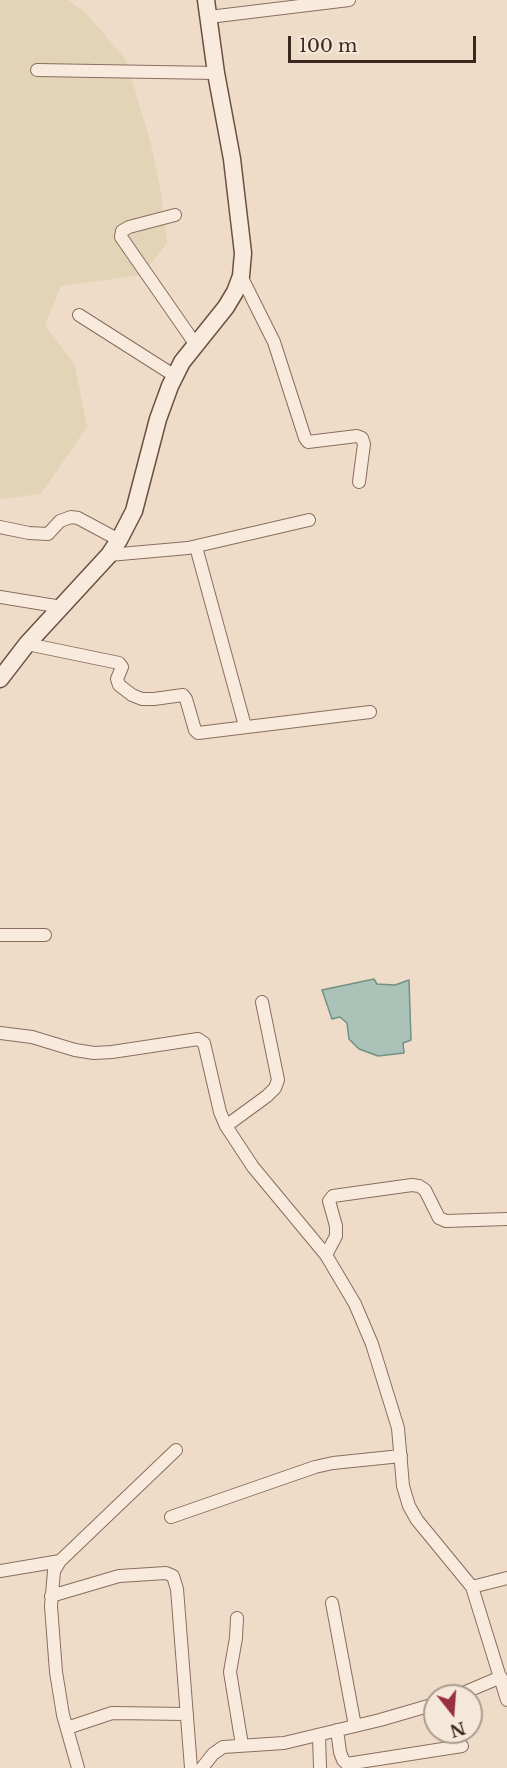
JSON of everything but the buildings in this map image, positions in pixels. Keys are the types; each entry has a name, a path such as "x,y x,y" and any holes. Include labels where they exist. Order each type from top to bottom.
{"street":[{"path":"0,678 27,644 109,555 119,540 134,511 158,419 175,376 182,362 226,307 241,276 242,241 206,0"},
{"path":"208,17 349,0"},
{"path":"38,70 216,73"},
{"path":"175,215 129,227 122,231 121,237 196,345"},
{"path":"241,276 274,342 305,438 308,442 357,436 362,438 364,444 359,482"},
{"path":"79,315 175,376"},
{"path":"0,526 29,533 48,534 60,521 71,517 78,518 119,540"},
{"path":"109,555 196,547 309,520"},
{"path":"196,547 245,726"},
{"path":"0,597 62,607"},
{"path":"27,644 119,663 122,667 117,679 119,685 142,699 183,695 198,733 370,712"},
{"path":"0,935 45,935"},
{"path":"226,1126 267,1096 275,1088 278,1080 262,1002"},
{"path":"0,1033 32,1037 75,1050 94,1053 198,1039 204,1043 220,1112 226,1126 253,1167 326,1255 355,1304 372,1344 398,1428 403,1486 417,1520 472,1587 507,1700"},
{"path":"326,1255 336,1236 336,1226 329,1201 333,1196 412,1185 425,1191 439,1218 446,1221 507,1219"},
{"path":"78,1768 56,1672 51,1596 54,1571 60,1561 176,1450"},
{"path":"171,1517 315,1467 401,1456"},
{"path":"0,1571 60,1561"},
{"path":"51,1596 119,1576 166,1573 173,1576 177,1589 191,1768"},
{"path":"472,1587 507,1578"},
{"path":"332,1603 356,1726"},
{"path":"237,1618 230,1672 242,1745"},
{"path":"483,1685 501,1677"},
{"path":"202,1768 223,1746 284,1743 423,1707"},
{"path":"67,1728 112,1713 187,1714"},
{"path":"337,1730 343,1764 462,1746"},
{"path":"319,1735 320,1768"}],"shaded area":[{"path":"0,0 68,0 86,13 126,60 150,140 160,186 167,243 142,275 61,286 45,325 75,365 87,427 41,494 0,499"},
{"path":"374,979 377,984 395,985 409,980 411,1040 403,1043 404,1053 378,1056 359,1049 349,1039 347,1023 340,1017 332,1019 322,990"}]}
